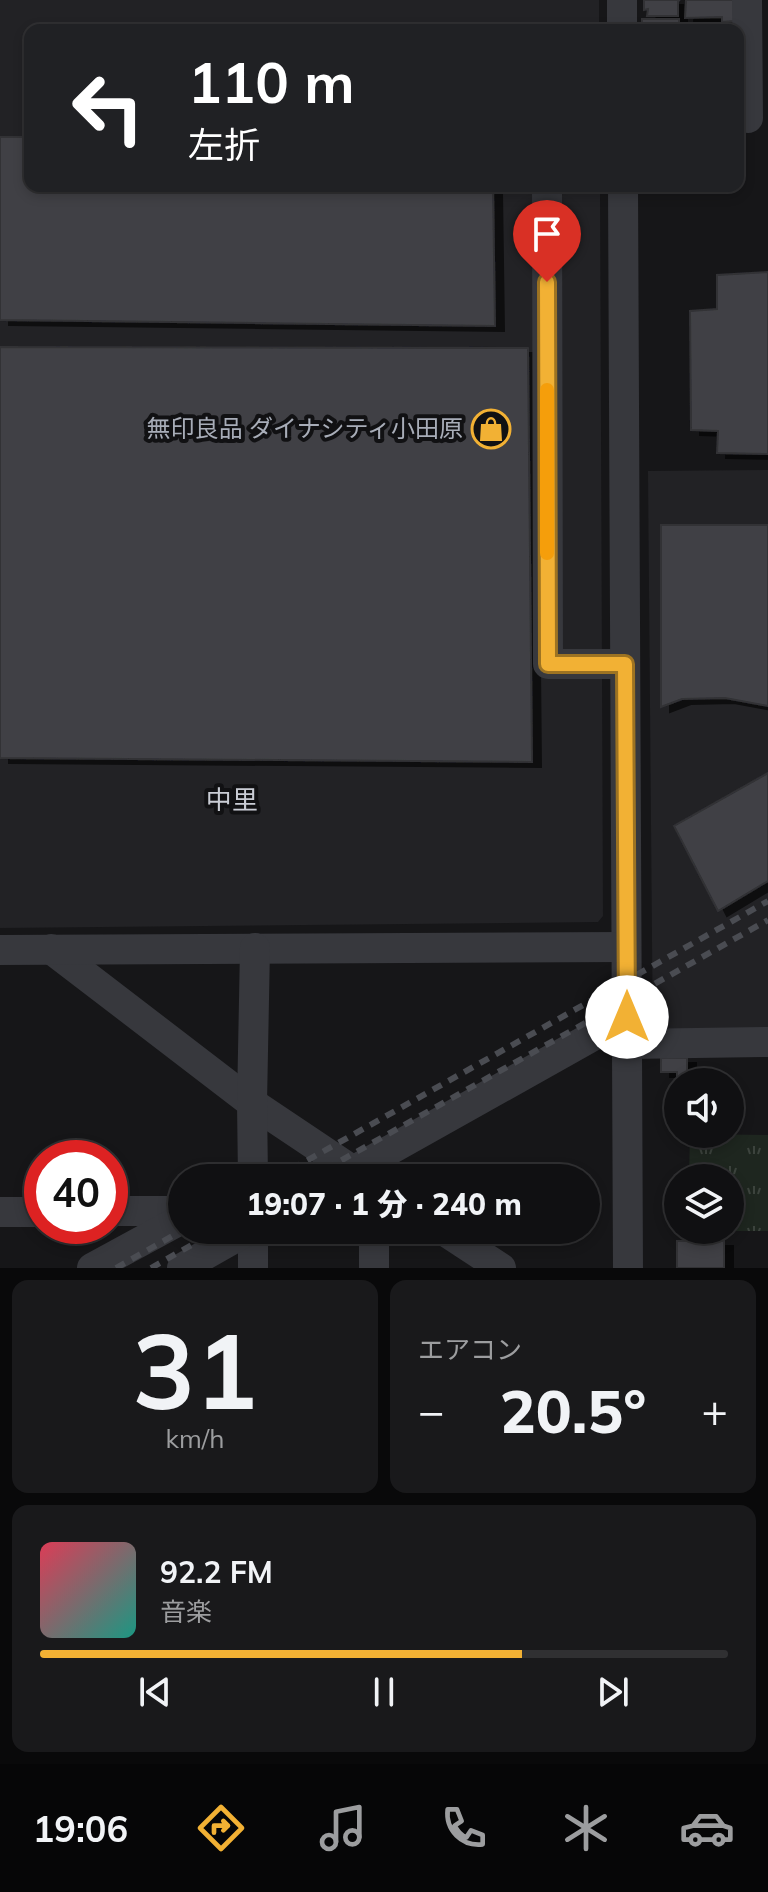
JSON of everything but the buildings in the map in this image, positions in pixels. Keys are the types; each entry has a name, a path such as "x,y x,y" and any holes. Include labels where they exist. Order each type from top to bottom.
{"street":[{"path":"622,0 622,24"},
{"path":"747,0 751,118"},
{"path":"547,192 548,664 625,664"},
{"path":"623,192 628,1268"},
{"path":"0,950 626,947"},
{"path":"253,1164 255,948"},
{"path":"51,949 336,1164"},
{"path":"375,1164 627,1031 768,1042"},
{"path":"128,1211 168,1211"},
{"path":"0,1212 24,1212"},
{"path":"92,1268 168,1227"},
{"path":"182,1268 226,1244"},
{"path":"252,1244 253,1268"},
{"path":"374,1244 374,1268"},
{"path":"464,1244 501,1268"}],"shaded area":[{"path":"0,0 599,0 599,24 24,24 24,192 600,192 603,916 598,922 0,928"},
{"path":"768,470 768,1053 653,1054 648,471"}],"green space":[{"path":"744,1135 768,1135 768,1231 744,1231 744,1164 689,1164 690,1148 744,1148"}],"railway":[{"path":"301,1164 768,901"},
{"path":"335,1164 768,920"},
{"path":"116,1268 168,1239"},
{"path":"151,1268 193,1244"}],"slow traffic":[{"path":"547,390 547,553"}],"place":[{"name":"無印良品 ダイナシティ小田原","path":"491,429"}],"district":[{"name":"中里","path":"232,800"}],"route":[{"path":"547,282 548,664 625,664 627,1017"}]}
